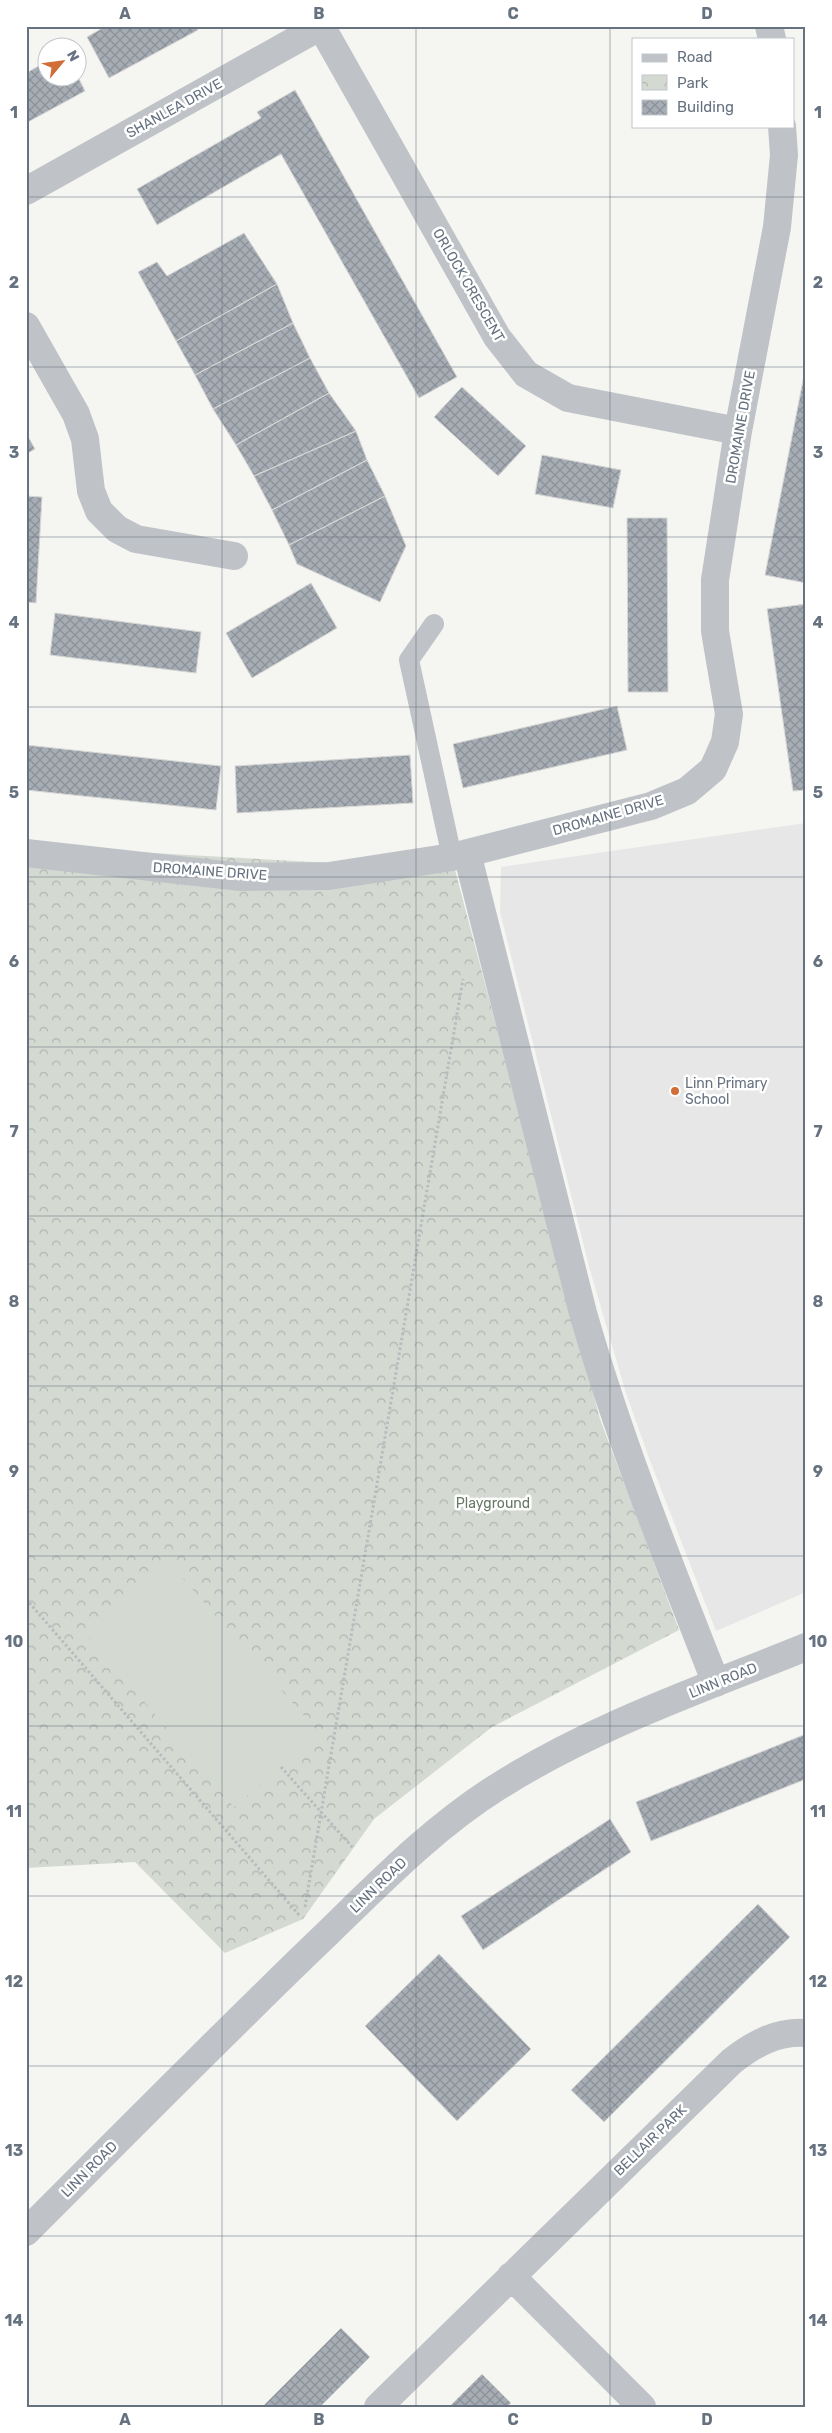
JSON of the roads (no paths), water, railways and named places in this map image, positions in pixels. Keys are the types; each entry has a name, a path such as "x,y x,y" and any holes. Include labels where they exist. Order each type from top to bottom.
{"street":[{"name":"SHANLEA DRIVE","path":"26,191 321,26"},
{"name":"ORLOCK CRESCENT","path":"321,26 497,337 526,374 568,398 738,431"},
{"name":"DROMAINE DRIVE","path":"26,853 240,877 329,876 460,855 651,806 687,791 713,770 726,742 729,714 715,631 715,580 738,431 777,227 784,155 782,128"},
{"path":"26,326 76,414 84,439 91,491 99,511 117,529 136,539 234,556"},
{"path":"460,855 604,1385 628,1455 716,1683"},
{"name":"LINN ROAD","path":"26,2232 229,2029 400,1864 448,1822 497,1787 538,1762 598,1732 806,1647"},
{"name":"BELLAIR PARK","path":"378,2407 732,2061 757,2044 770,2038 791,2033 806,2034"},
{"path":"511,2276 642,2407"}],"lane":[{"path":"434,624 409,660 460,855"}],"place":[{"name":"Linn Primary School","path":"675,1091"}],"park label":[{"name":"Playground","path":"493,1503"}]}
